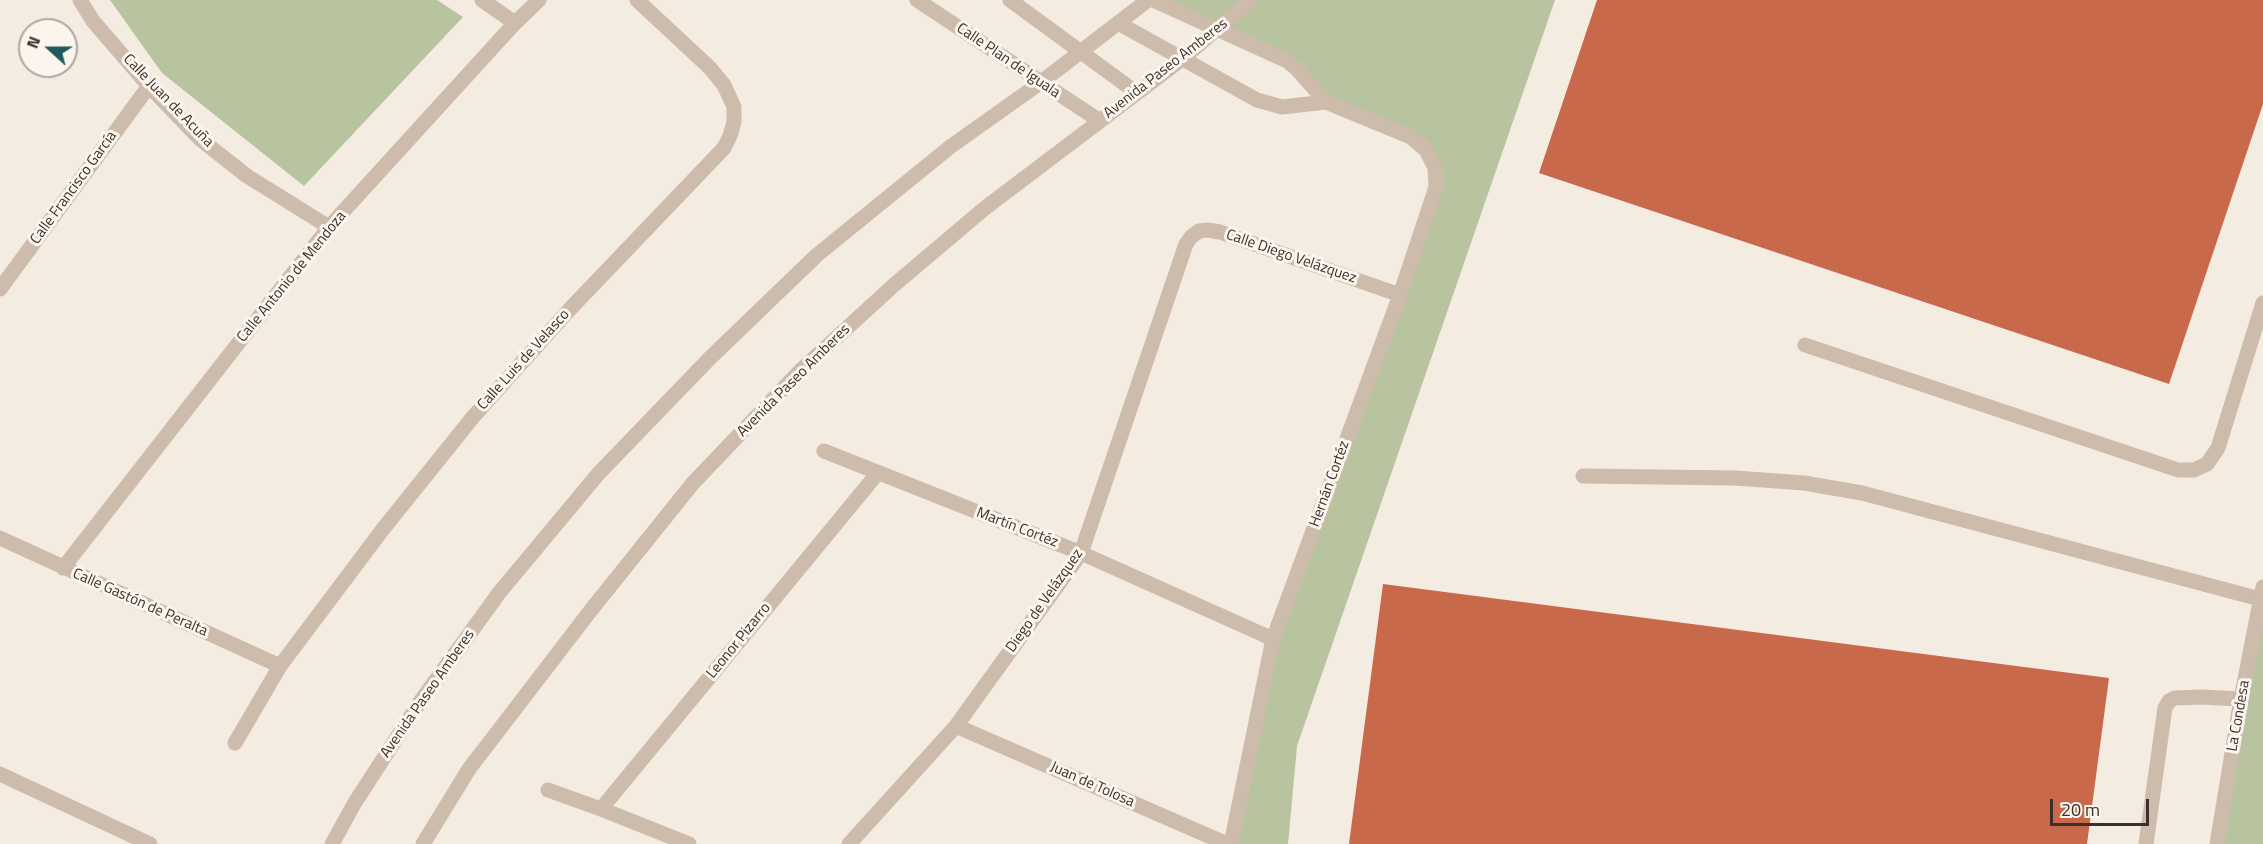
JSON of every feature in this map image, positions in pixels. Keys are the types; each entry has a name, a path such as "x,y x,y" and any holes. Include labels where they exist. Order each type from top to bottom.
{"street":[{"name":"Calle Juan de Acuña","path":"80,0 93,21 149,86 200,138 240,170 329,227"},
{"path":"482,0 515,23"},
{"name":"Calle Antonio de Mendoza","path":"63,568 329,227 515,23 539,0"},
{"name":"Calle Luis de Velasco","path":"235,743 280,666 383,529 473,417 570,309 716,158 730,136 734,122 734,107 724,85 710,68 637,0"},
{"name":"Calle Plan de Iguala","path":"917,0 1100,121"},
{"path":"1010,0 1137,93"},
{"name":"Avenida Paseo Amberes","path":"332,844 354,804 420,702 499,593 599,473 710,358 817,255 950,147 1040,83 1148,0"},
{"path":"1153,0 1287,61 1326,102"},
{"name":"Avenida Paseo Amberes","path":"423,844 470,769 591,610 693,483 801,370 894,285 985,208 1182,59 1251,0"},
{"path":"1118,24 1257,100 1282,107 1326,102"},
{"name":"Calle Francisco García","path":"0,290 149,86"},
{"name":"Hernán Cortéz","path":"1229,844 1273,639 1400,295 1436,187 1435,168 1426,150 1411,137 1326,102"},
{"name":"Calle Diego Velázquez","path":"1186,244 1199,231 1220,232 1400,295"},
{"name":"Diego de Velázquez","path":"849,844 956,726 1081,553 1186,244"},
{"path":"1804,345 2178,470 2194,470 2207,464 2218,448 2263,303"},
{"name":"Martín Cortéz","path":"824,451 877,474 1081,553 1273,639"},
{"name":"Leonor Pizarro","path":"601,808 877,474"},
{"path":"1583,476 1735,478 1804,483 1862,493 2262,593"},
{"name":"Calle Gastón de Peralta","path":"0,538 280,666"},
{"name":"La Condesa","path":"2217,844 2241,699 2262,593"},
{"path":"2146,844 2165,708 2169,701 2175,698 2194,697 2241,699"},
{"name":"Juan de Tolosa","path":"956,726 1229,844"},
{"path":"0,774 150,844"},
{"path":"548,790 601,808 689,844"}],"green space":[{"path":"110,0 437,0 463,17 304,186 162,73"},
{"path":"1153,0 1555,0 1297,746 1288,844 1231,844 1273,639 1436,187 1426,150 1326,102 1287,61"},
{"path":"2263,587 2263,844 2217,844"}],"building":[{"path":"1597,0 2263,0 2263,104 2169,384 1539,173"},
{"path":"1383,584 2109,678 2087,844 1349,844"}]}
